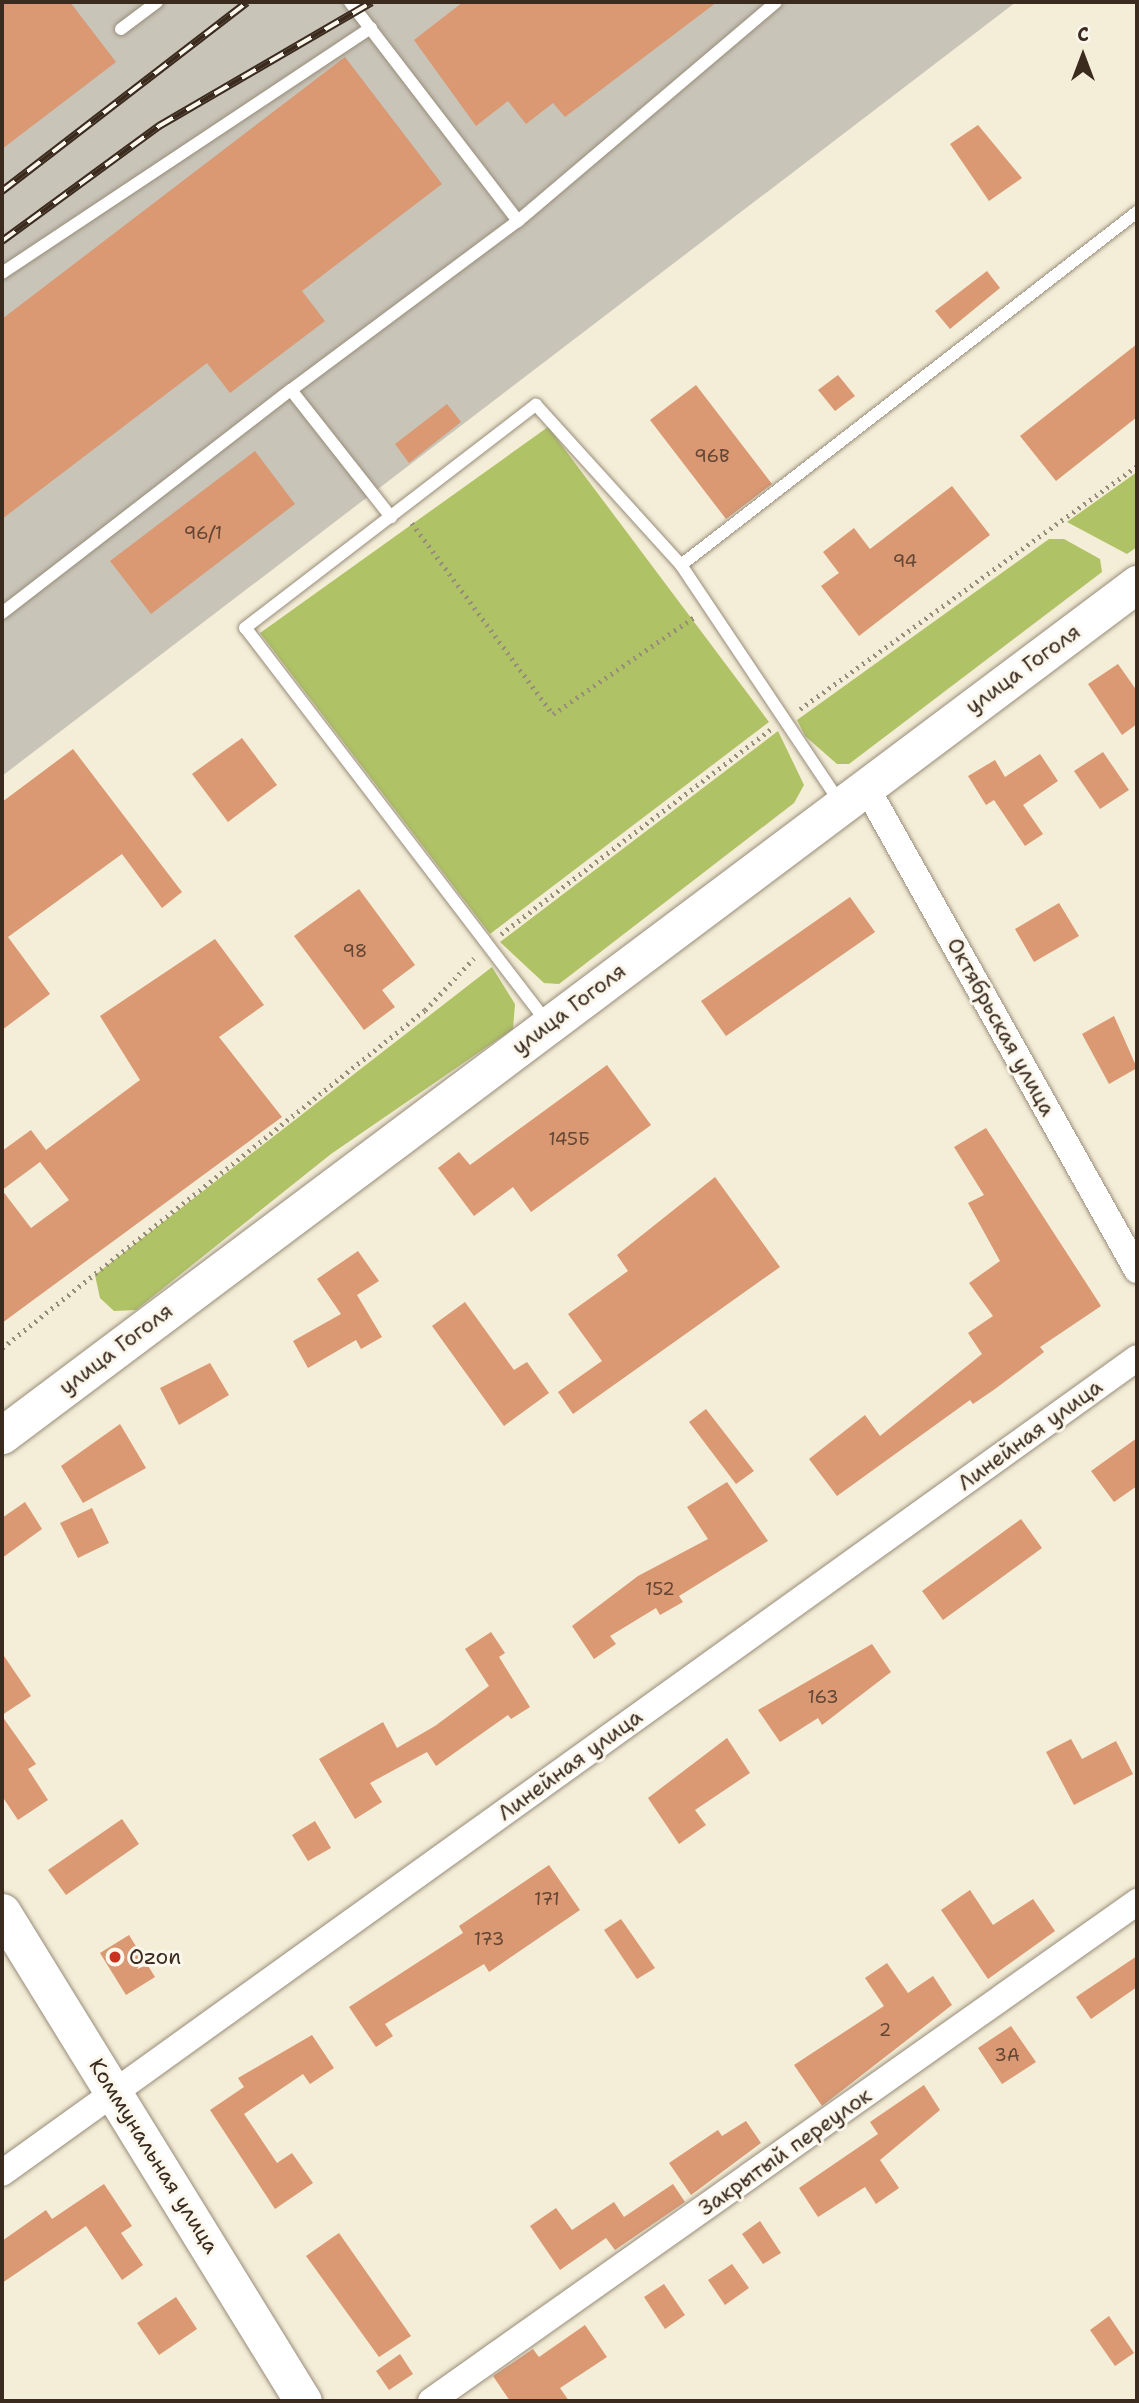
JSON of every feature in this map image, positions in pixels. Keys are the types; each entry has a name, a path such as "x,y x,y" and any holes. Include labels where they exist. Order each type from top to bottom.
{"street":[{"name":"улица Гоголя","path":"2,1435 1137,584"},
{"name":"Октябрьская улица","path":"853,795 1137,1270"},
{"name":"Линейная улица","path":"2,2173 1137,1358"},
{"name":"Закрытый переулок","path":"431,2401 1137,1902"},
{"name":"Коммунальная улица","path":"2,1912 303,2401"}],"lane":[{"path":"121,29 157,2"},
{"path":"350,2 518,221"},
{"path":"2,613 291,390 518,221 776,2"},
{"path":"2,274 371,28"},
{"path":"681,565 1137,212"},
{"path":"291,390 396,513"},
{"path":"549,1024 245,628 536,405 681,565 785,720 853,795"}],"path":[{"path":"2,1348 425,1010 487,944 785,720 1137,466"},
{"path":"396,513 553,714 709,607"}],"shaded area":[{"path":"2,2 1016,2 2,776"}],"green space":[{"path":"548,427 769,722 490,934 260,633"},
{"path":"1137,472 1137,547 1127,554 1067,522"},
{"path":"1049,539 1064,539 1100,559 1102,572 849,764 837,764 805,736 797,720"},
{"path":"778,731 804,785 794,803 559,984 544,983 500,942"},
{"path":"492,967 515,1004 513,1029 331,1154 136,1310 114,1311 100,1298 95,1275"}],"building":[{"path":"2,2 70,2 116,62 2,149"},
{"path":"463,2 717,2 565,117 553,103 526,124 508,101 476,126 414,40"},
{"path":"345,57 442,184 302,291 325,321 230,393 207,363 2,519 2,319"},
{"path":"978,125 1022,178 989,201 950,144"},
{"path":"987,271 1000,288 950,329 935,311"},
{"path":"1137,344 1137,417 1056,481 1020,436"},
{"path":"838,375 855,396 835,411 818,390"},
{"path":"696,385 772,484 726,519 650,420"},
{"path":"447,404 461,422 409,463 395,444"},
{"path":"255,451 295,504 151,614 110,561"},
{"path":"952,486 990,535 859,636 821,586 839,573 823,552 854,528 870,549"},
{"path":"1118,664 1137,691 1137,724 1122,735 1088,684"},
{"path":"242,738 277,785 228,822 192,774"},
{"path":"73,749 182,892 162,908 122,854 8,937 50,994 2,1030 2,802"},
{"path":"1103,752 1129,790 1100,809 1074,771"},
{"path":"1040,754 1058,781 1023,805 1043,834 1025,846 994,800 986,805 968,776 995,760 1005,777"},
{"path":"359,889 415,965 382,990 395,1007 364,1030 294,936"},
{"path":"850,897 875,932 726,1036 701,1001"},
{"path":"1059,903 1079,936 1034,962 1015,929"},
{"path":"215,939 264,1005 219,1037 282,1117 2,1323 2,1190 2,1151 31,1130 46,1150 140,1080 100,1016","holes":["40,1162 69,1200 31,1228 2,1190"]},
{"path":"1114,1016 1137,1068 1109,1084 1082,1034"},
{"path":"607,1065 651,1125 531,1212 513,1187 474,1216 438,1168 459,1152 470,1165"},
{"path":"986,1128 1101,1306 1040,1347 1044,1352 995,1389 973,1404 970,1400 837,1496 809,1459 865,1415 880,1436 982,1354 968,1333 993,1316 969,1283 1000,1261 968,1203 984,1195 954,1147"},
{"path":"715,1177 780,1267 573,1414 558,1392 602,1361 568,1314 628,1271 617,1255"},
{"path":"358,1251 379,1281 357,1295 382,1337 361,1349 356,1340 308,1368 293,1341 341,1314 317,1279"},
{"path":"465,1302 514,1370 527,1362 549,1393 504,1426 432,1326"},
{"path":"210,1363 229,1395 179,1425 160,1388"},
{"path":"706,1409 754,1471 736,1484 689,1422"},
{"path":"120,1424 146,1468 83,1503 61,1466"},
{"path":"1137,1438 1137,1486 1114,1502 1091,1471"},
{"path":"727,1482 768,1541 679,1596 683,1602 660,1615 656,1608 610,1636 616,1644 594,1659 572,1626 638,1576 708,1539 687,1507"},
{"path":"25,1502 42,1529 2,1558 2,1518"},
{"path":"92,1508 109,1543 78,1558 60,1523"},
{"path":"1021,1519 1042,1548 943,1620 922,1591"},
{"path":"491,1632 505,1653 499,1657 530,1707 511,1719 508,1715 436,1766 427,1752 370,1783 382,1802 355,1819 319,1759 383,1722 397,1748 435,1726 489,1686 465,1649"},
{"path":"872,1644 891,1672 822,1725 818,1718 780,1742 758,1710"},
{"path":"2,1653 31,1696 2,1715"},
{"path":"2,1716 36,1764 28,1769 48,1800 18,1820 2,1796"},
{"path":"727,1738 750,1773 695,1810 706,1825 679,1844 648,1798"},
{"path":"1071,1739 1082,1759 1116,1741 1133,1774 1074,1805 1046,1752"},
{"path":"122,1819 139,1844 66,1895 48,1870"},
{"path":"315,1821 331,1848 308,1861 292,1835"},
{"path":"549,1865 580,1910 489,1972 484,1964 385,2024 393,2036 376,2047 349,2007 463,1933 459,1926"},
{"path":"970,1890 993,1925 1033,1899 1055,1931 988,1979 941,1910"},
{"path":"621,1919 655,1968 637,1979 604,1930"},
{"path":"129,1935 155,1977 126,1995 100,1953"},
{"path":"1137,1956 1137,1987 1091,2019 1076,1997"},
{"path":"887,1963 908,1993 933,1976 952,2005 822,2106 794,2065 884,2006 865,1978"},
{"path":"1011,2026 1036,2062 1002,2084 978,2048"},
{"path":"312,2035 334,2068 310,2084 303,2074 244,2114 277,2163 292,2153 313,2183 275,2209 210,2110 244,2087 238,2078"},
{"path":"924,2085 940,2110 880,2160 899,2188 876,2204 865,2187 818,2217 799,2188 878,2134 870,2122"},
{"path":"746,2121 761,2143 691,2195 669,2163 718,2130 722,2136"},
{"path":"104,2184 132,2226 121,2233 143,2265 122,2280 86,2226 2,2283 2,2241 46,2210 52,2219"},
{"path":"673,2184 685,2202 615,2250 606,2238 560,2270 530,2226 556,2208 572,2230 614,2202 624,2217"},
{"path":"760,2221 781,2253 763,2264 742,2234"},
{"path":"339,2233 411,2336 379,2357 306,2256"},
{"path":"732,2264 749,2288 725,2305 708,2280"},
{"path":"664,2284 685,2315 665,2329 644,2297"},
{"path":"176,2297 197,2329 159,2355 137,2323"},
{"path":"1109,2316 1134,2353 1115,2366 1090,2330"},
{"path":"585,2325 607,2357 560,2388 569,2401 510,2401 493,2376 533,2349 539,2357"},
{"path":"400,2354 413,2374 389,2390 376,2371"}],"railway":[{"path":"2,191 247,2"},
{"path":"2,241 159,126 372,2"}],"place":[{"name":"Ozon","path":"115,1957"}]}
